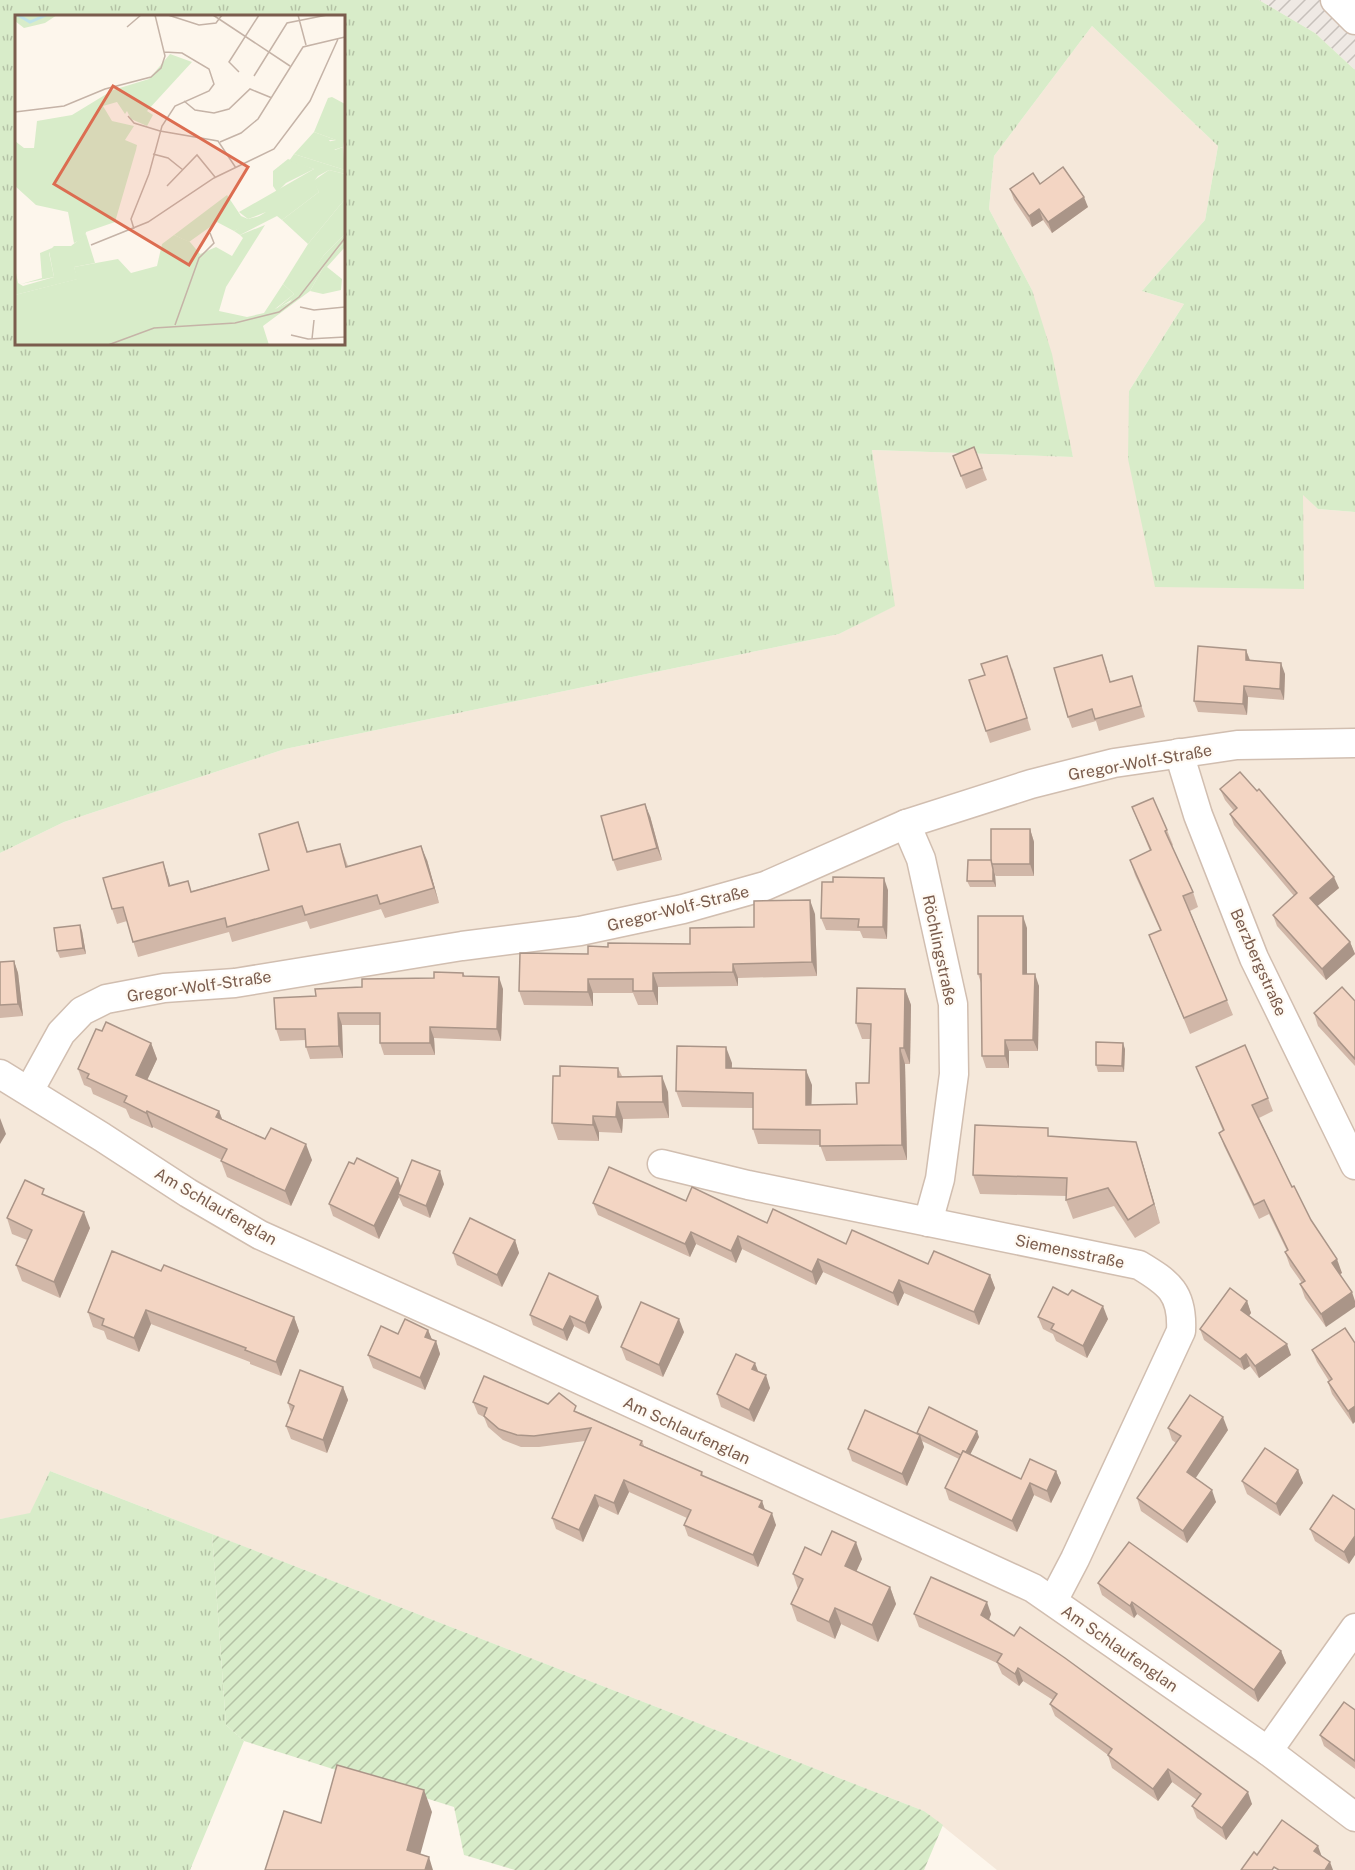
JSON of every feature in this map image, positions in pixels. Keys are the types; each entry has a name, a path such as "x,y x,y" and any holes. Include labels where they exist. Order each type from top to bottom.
{"street":[{"path":"1335,0 1355,20"},
{"name":"Gregor-Wolf-Straße","path":"29,1091 61,1033 82,1011 106,999 164,988 235,983 462,946 580,931 672,912 765,886 906,824 1031,784 1114,763 1237,745 1355,743"},
{"name":"Berzbergstraße","path":"1179,753 1198,815 1254,958 1355,1165"},
{"name":"Röchlingstraße","path":"906,824 921,859 953,1004 954,1074 940,1179 928,1222"},
{"name":"Am Schlaufenglan","path":"0,1074 188,1193 260,1235 1033,1588 1268,1750 1355,1817"},
{"name":"Siemensstraße","path":"662,1164 748,1185 1139,1265 1162,1279 1177,1298 1182,1312 1182,1330 1076,1559 1053,1601"},
{"path":"1268,1750 1355,1628"}],"shaded area":[{"path":"1259,0 1355,0 1355,70 1315,33"},
{"path":"1092,26 1218,146 1205,220 1142,291 1184,304 1129,391 1303,494 1318,509 1355,512 1355,1870 997,1870 924,1811 50,1471 30,1514 0,1519 0,853 64,822 285,749 839,634 894,606 872,450 1073,457 1032,290 989,209 994,156"}],"green space":[{"path":"0,0 1259,0 1315,33 1355,70 1355,512 1318,509 1303,495 1304,589 1155,587 1128,459 1129,391 1184,304 1142,291 1205,220 1218,146 1092,26 994,156 989,209 1032,290 1052,354 1073,457 872,450 895,606 839,634 285,749 64,822 0,853"},
{"path":"50,1471 212,1534 226,1725 244,1741 190,1870 0,1870 0,1519 30,1513"},
{"path":"212,1534 924,1811 943,1825 924,1870 515,1870 464,1855 454,1807 244,1741 226,1725"}],"building":[{"path":"1063,167 1084,197 1048,222 1039,209 1029,216 1010,189 1033,173 1040,184"},
{"path":"974,447 982,468 961,476 953,456"},
{"path":"1198,646 1246,650 1246,660 1281,663 1280,689 1244,686 1243,704 1194,701"},
{"path":"1102,655 1110,682 1132,676 1141,706 1095,719 1092,709 1068,717 1054,668"},
{"path":"1007,656 1027,718 986,731 969,680 985,675 981,664"},
{"path":"1240,772 1257,791 1259,789 1334,877 1310,898 1350,942 1322,969 1273,915 1297,893 1230,814 1237,808 1220,789"},
{"path":"1153,798 1167,830 1165,831 1193,892 1183,896 1227,1000 1184,1018 1149,935 1161,930 1130,860 1151,850 1132,807"},
{"path":"645,804 657,848 613,860 601,816"},
{"path":"298,822 307,852 340,844 346,867 421,846 434,888 380,904 377,895 305,915 302,906 227,927 225,918 133,942 123,907 112,909 103,878 163,862 169,886 188,881 191,892 269,870 259,834"},
{"path":"991,829 1030,829 1030,864 991,864"},
{"path":"968,860 991,860 993,881 967,881"},
{"path":"833,877 884,878 883,927 858,927 859,919 821,918 822,882 833,882"},
{"path":"810,900 812,962 733,964 733,972 653,973 653,991 633,991 633,979 588,979 588,992 519,991 520,953 588,954 588,946 608,947 608,943 690,944 690,928 754,927 754,901"},
{"path":"978,916 1023,916 1023,974 1035,974 1033,1040 1005,1040 1005,1056 982,1056"},
{"path":"80,925 83,948 57,951 54,928"},
{"path":"14,961 18,1004 0,1005 0,962"},
{"path":"434,972 499,977 497,1029 430,1027 430,1043 380,1043 380,1013 338,1013 339,1046 306,1047 305,1029 276,1029 274,998 316,996 315,989 362,987 362,979 434,978"},
{"path":"1342,987 1355,1001 1355,1059 1314,1013"},
{"path":"857,988 905,989 904,1048 900,1048 902,1145 820,1146 820,1130 753,1129 753,1093 676,1091 677,1046 726,1047 726,1068 806,1070 806,1105 857,1104 856,1083 869,1083 871,1024 856,1023"},
{"path":"106,1022 151,1043 136,1075 219,1111 216,1117 265,1139 271,1128 306,1144 285,1191 221,1161 227,1149 124,1102 127,1096 87,1078 89,1074 78,1069 96,1029 102,1031"},
{"path":"1096,1042 1123,1043 1122,1066 1096,1065"},
{"path":"1245,1045 1268,1098 1252,1105 1292,1187 1294,1186 1311,1220 1337,1259 1332,1263 1352,1292 1321,1314 1300,1284 1305,1281 1285,1252 1288,1250 1264,1200 1254,1205 1219,1133 1224,1130 1196,1067"},
{"path":"560,1066 618,1068 618,1077 662,1076 663,1102 617,1102 616,1117 593,1116 593,1125 552,1123 553,1076 560,1076"},
{"path":"975,1125 1048,1128 1048,1136 1136,1142 1154,1204 1128,1220 1108,1188 1066,1200 1067,1178 973,1175"},
{"path":"357,1158 398,1178 374,1226 329,1204 349,1162 354,1164"},
{"path":"412,1160 440,1171 426,1206 398,1194"},
{"path":"609,1167 686,1201 692,1187 767,1223 773,1209 846,1244 852,1230 928,1264 934,1251 990,1275 974,1312 899,1280 893,1293 818,1259 812,1272 738,1236 731,1251 691,1232 685,1244 593,1203"},
{"path":"25,1180 44,1189 42,1194 84,1212 54,1282 16,1265 32,1230 7,1218"},
{"path":"470,1218 515,1240 497,1275 453,1253"},
{"path":"112,1251 161,1271 164,1265 294,1317 276,1362 245,1350 246,1348 146,1310 134,1338 102,1325 104,1319 88,1312"},
{"path":"549,1273 598,1296 585,1323 570,1316 563,1330 530,1315"},
{"path":"1053,1287 1068,1295 1072,1290 1103,1306 1083,1346 1051,1329 1054,1324 1038,1317"},
{"path":"1230,1288 1247,1301 1241,1310 1287,1344 1255,1366 1246,1354 1240,1359 1200,1329"},
{"path":"641,1302 679,1319 659,1365 621,1347"},
{"path":"405,1319 428,1330 425,1337 436,1341 420,1378 368,1355 381,1326 398,1334"},
{"path":"1345,1328 1355,1343 1355,1406 1348,1411 1328,1382 1332,1379 1312,1350"},
{"path":"736,1354 755,1363 752,1369 766,1375 749,1410 717,1394"},
{"path":"300,1370 343,1387 323,1440 286,1426 294,1406 288,1403"},
{"path":"484,1376 548,1404 559,1393 576,1406 574,1411 642,1441 640,1445 702,1472 701,1475 762,1501 759,1507 772,1513 753,1555 684,1525 691,1510 624,1480 614,1503 595,1495 579,1530 552,1518 591,1428 534,1436 517,1435 499,1429 484,1416 487,1408 473,1402"},
{"path":"1190,1395 1223,1417 1187,1472 1212,1490 1183,1531 1137,1498 1181,1436 1168,1428"},
{"path":"929,1407 977,1431 966,1452 963,1451 961,1455 917,1433"},
{"path":"865,1410 920,1435 902,1474 848,1449"},
{"path":"1265,1448 1298,1470 1276,1504 1242,1481"},
{"path":"963,1451 1021,1479 1030,1459 1056,1471 1047,1491 1030,1483 1012,1521 945,1488"},
{"path":"1333,1495 1355,1510 1355,1536 1344,1552 1310,1529"},
{"path":"832,1531 856,1542 845,1566 890,1587 872,1625 835,1608 829,1622 791,1604 803,1579 793,1574 805,1547 821,1555"},
{"path":"1129,1542 1281,1651 1254,1690 1132,1602 1130,1606 1098,1583"},
{"path":"931,1577 987,1602 981,1615 1014,1636 1020,1627 1248,1792 1222,1828 1192,1806 1201,1794 1168,1769 1153,1789 1108,1755 1112,1749 1050,1704 1057,1694 1018,1668 1015,1674 997,1662 1002,1654 914,1614"},
{"path":"1344,1702 1355,1710 1355,1761 1320,1735"},
{"path":"337,1765 424,1790 407,1850 429,1857 425,1870 265,1870 284,1811 321,1823"},
{"path":"1282,1820 1318,1846 1314,1851 1330,1862 1325,1870 1279,1870 1274,1867 1272,1870 1241,1870 1254,1852 1257,1855"}]}
